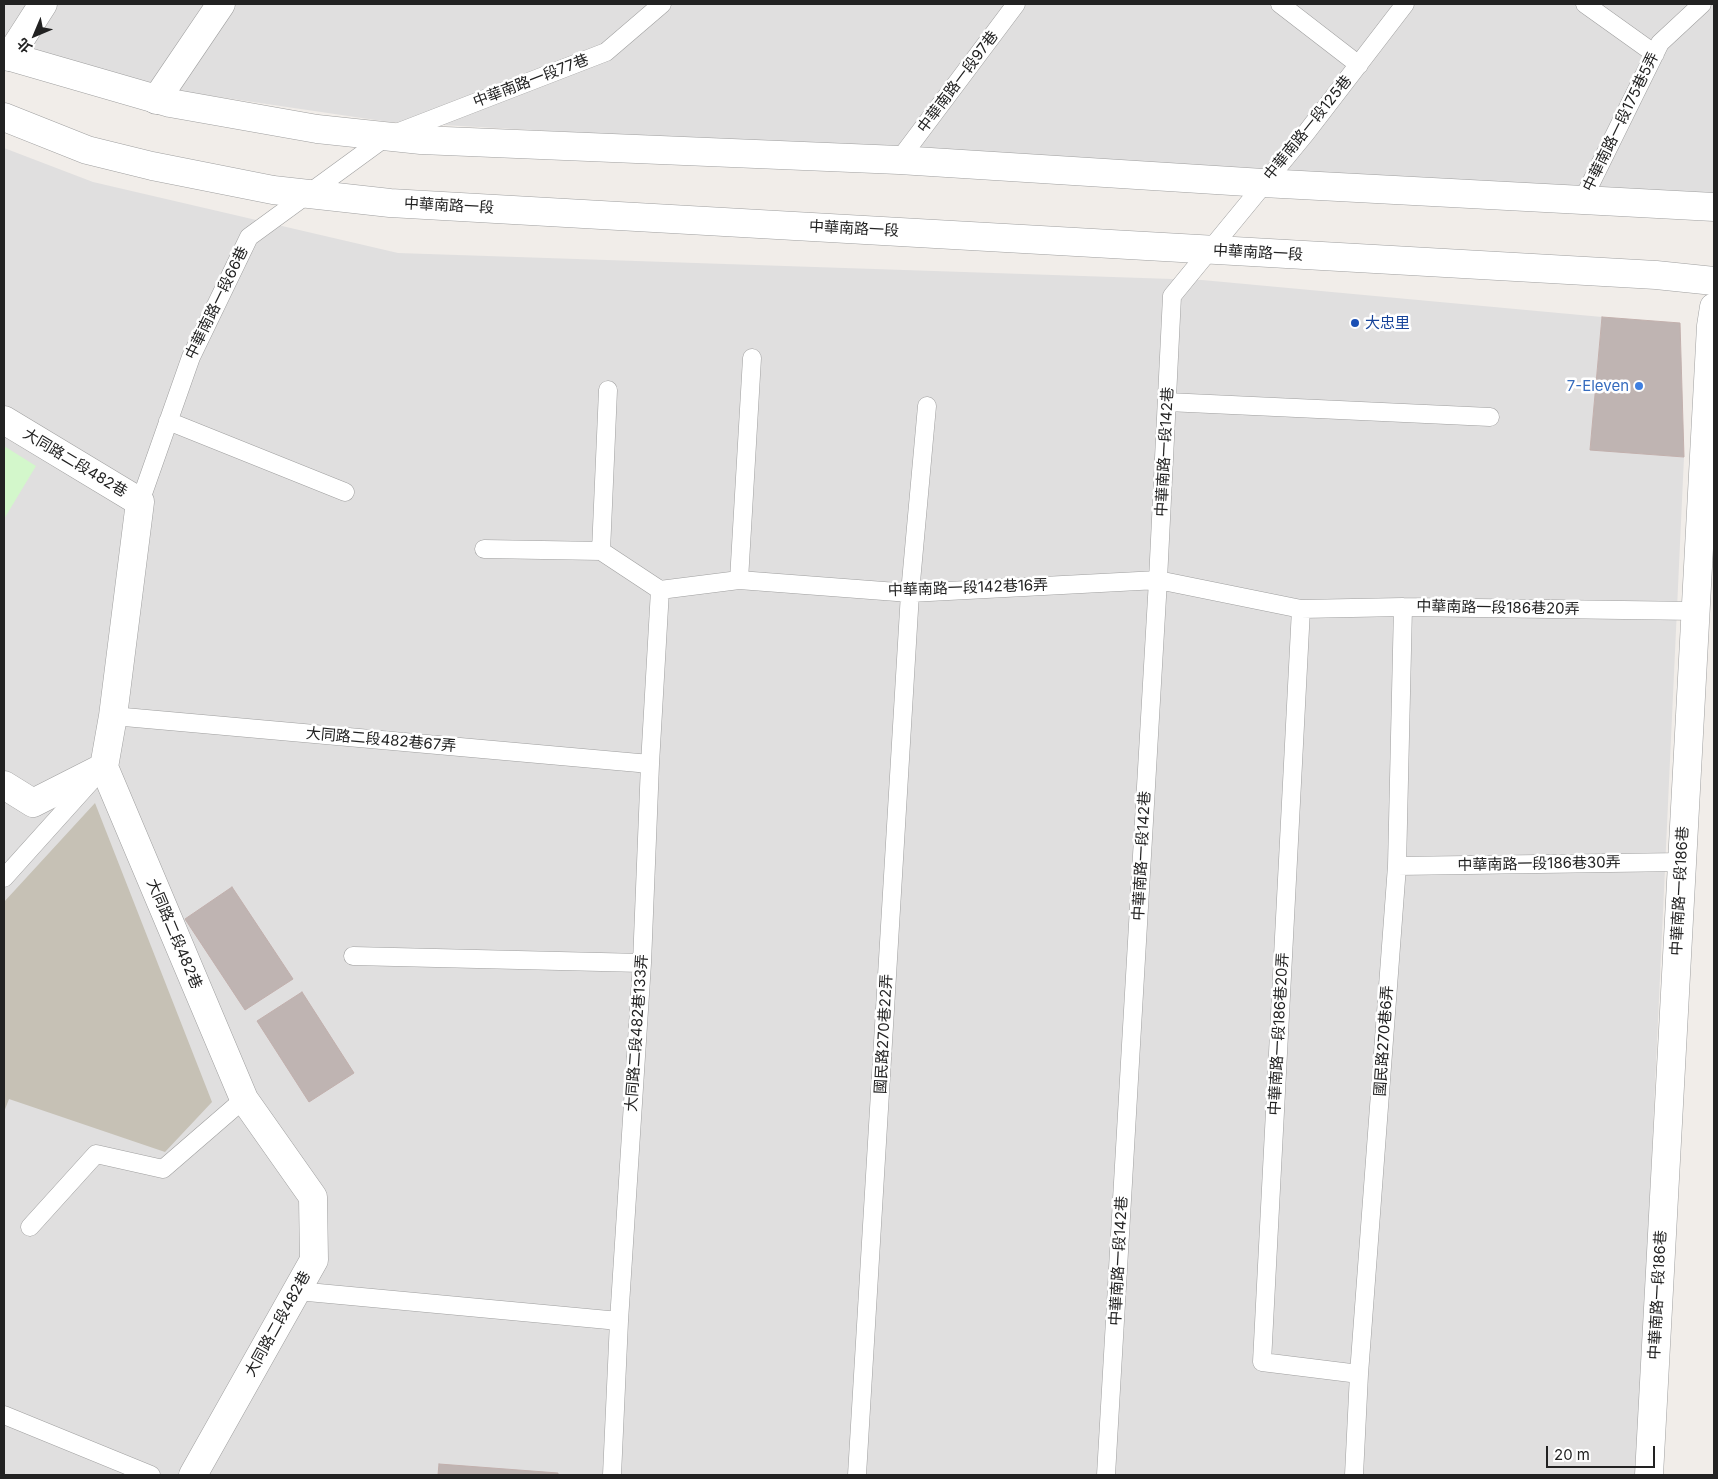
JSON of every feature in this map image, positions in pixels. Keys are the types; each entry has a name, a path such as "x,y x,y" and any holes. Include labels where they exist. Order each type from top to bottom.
{"street":[{"path":"43,4 6,56 156,100 317,129 421,140 899,160 1263,184 1714,207"},
{"path":"156,100 220,4"},
{"name":"中華南路一段","path":"4,117 87,150 171,170 273,190 410,204 1656,275 1714,281"},
{"name":"中華南路一段186巷","path":"1649,1475 1711,326 1714,307"},
{"name":"大同路二段482巷","path":"4,420 140,502 104,767 244,1099 312,1197 314,1260 193,1475"},
{"path":"4,785 33,803 104,767"}],"lane":[{"name":"中華南路一段77巷","path":"386,136 606,52 662,4"},
{"name":"中華南路一段97巷","path":"899,160 1016,4"},
{"path":"1280,4 1359,65"},
{"name":"中華南路一段125巷","path":"1209,250 1306,133 1405,4"},
{"path":"1584,4 1655,54"},
{"name":"中華南路一段175巷5弄","path":"1583,199 1660,43 1702,4"},
{"name":"中華南路一段66巷","path":"140,502 190,357 249,237 386,136"},
{"name":"中華南路一段142巷","path":"1106,1475 1158,580 1172,296 1209,250"},
{"path":"739,580 752,358"},
{"path":"601,552 608,390"},
{"path":"1167,402 1490,418"},
{"name":"國民路270巷22弄","path":"857,1475 910,593 927,406"},
{"path":"168,421 345,492"},
{"path":"484,549 601,552 660,590"},
{"name":"中華南路一段142巷16弄","path":"660,590 739,580 910,593 1158,580"},
{"name":"中華南路一段186巷20弄","path":"1158,580 1301,609 1403,607 1696,611"},
{"name":"大同路二段482巷133弄","path":"612,1475 619,1322 642,963 650,764 660,590"},
{"name":"國民路270巷6弄","path":"1354,1475 1359,1374 1397,866 1403,607"},
{"name":"中華南路一段186巷20弄","path":"1301,609 1262,1362 1359,1374"},
{"name":"大同路二段482巷67弄","path":"112,716 650,764"},
{"path":"4,878 104,767"},
{"name":"中華南路一段186巷30弄","path":"1397,866 1682,862"},
{"path":"352,956 642,963"},
{"path":"30,1227 96,1154 163,1169 244,1099"},
{"path":"297,1291 619,1322"},
{"path":"4,1415 151,1475"}],"shaded area":[{"path":"4,4 1714,4 1714,196 389,122 151,87 4,43"},
{"path":"4,148 93,182 398,253 1202,280 1602,317 1590,449 1684,457 1637,1475 4,1475"},
{"path":"95,803 212,1102 165,1152 9,1099 4,1112 4,902"}],"green space":[{"path":"4,446 36,466 4,519"}],"building":[{"name":"7-Eleven","path":"1602,317 1680,323 1684,457 1590,450"},
{"path":"232,887 293,979 245,1010 185,919"},
{"path":"302,992 354,1073 309,1102 257,1021"},
{"path":"439,1464 558,1473 558,1475 438,1475"}],"place":[{"name":"大忠里","path":"1355,323"},
{"name":"7-Eleven","path":"1639,386"}]}
